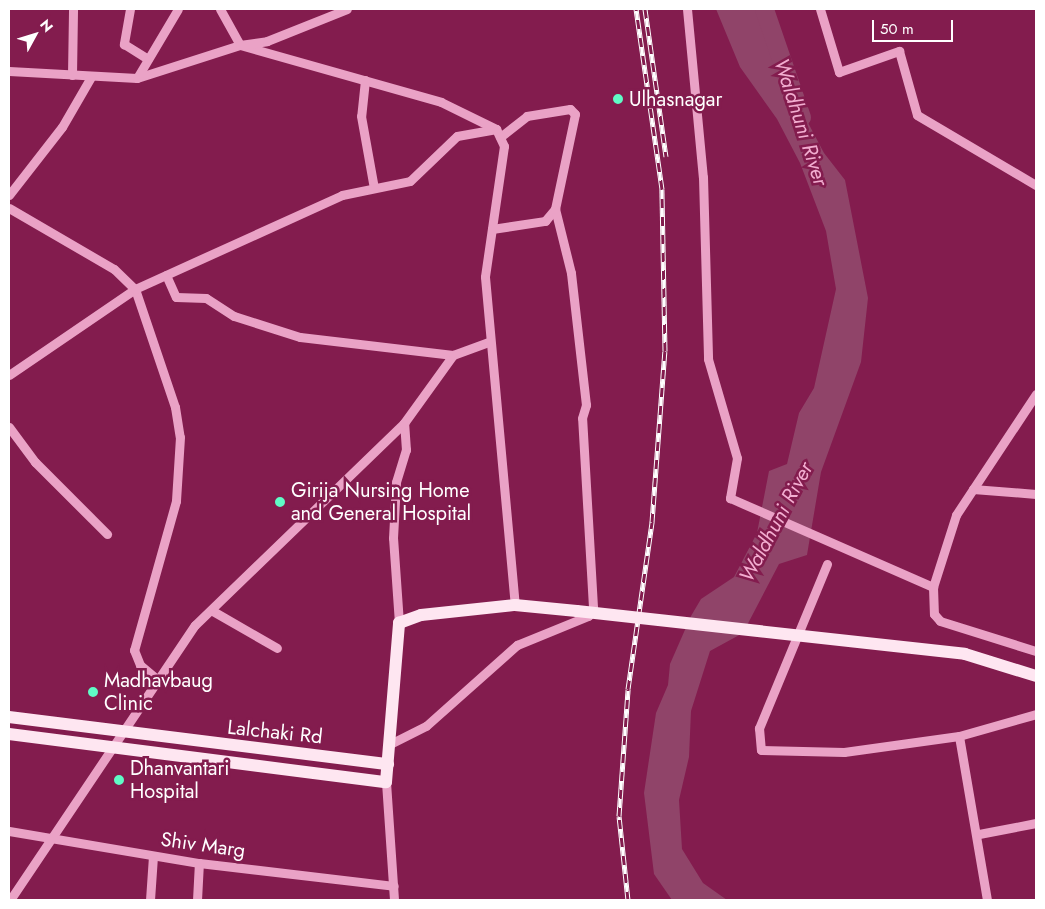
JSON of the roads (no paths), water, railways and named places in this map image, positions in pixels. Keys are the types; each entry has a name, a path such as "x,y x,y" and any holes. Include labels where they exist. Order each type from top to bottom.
{"main road":[{"path":"386,782 398,624 421,615 515,605 577,611 965,654 1036,676"},
{"name":"Lalchaki Rd","path":"9,717 122,734 388,764"},
{"name":"Lalchaki Rd","path":"9,734 110,750 386,782"}],"street":[{"path":"72,75 73,9"},
{"path":"130,9 124,44 148,59"},
{"path":"137,78 178,9"},
{"path":"220,9 240,45 441,102 498,133 504,146 485,277 488,342 515,605"},
{"path":"9,71 91,77 137,78 240,45 267,41 347,9"},
{"path":"687,9 703,177 708,359 737,458 730,498 853,555 933,587"},
{"path":"820,9 839,72 899,51 917,115 1036,185"},
{"path":"9,195 62,127 91,77"},
{"path":"365,80 361,116 374,188"},
{"path":"9,375 135,289 342,195 410,181 457,136 498,133 527,116 574,111 555,209 571,273 586,405 592,607 588,616 517,645 426,726 390,744"},
{"path":"9,208 114,269 135,289 175,406 180,436 176,501 134,650 140,665 158,680"},
{"path":"492,229 545,221 555,209"},
{"path":"166,275 176,297 206,298 234,316 300,338 453,355 488,342"},
{"path":"10,900 158,680 211,610 404,423 453,355"},
{"path":"1036,394 956,516 933,587 934,614 940,621 1036,651"},
{"path":"398,624 392,538 396,482 406,450 404,423"},
{"path":"9,427 35,462 107,534"},
{"path":"973,490 1036,494"},
{"path":"827,564 759,728 761,750 844,752 959,736 1036,714"},
{"path":"211,610 277,648"},
{"path":"959,736 979,834 987,900"},
{"path":"386,782 394,900"},
{"path":"979,834 1036,823"},
{"name":"Shiv Marg","path":"9,831 49,840 199,863 394,886"},
{"path":"150,900 153,856"},
{"path":"197,900 199,863"}],"water":[{"path":"716,9 759,9 768,47 824,153 845,180 868,298 861,362 821,472 807,555 779,564 743,633 710,651 691,711 689,757 679,800 682,849 703,883 727,900 672,900 654,874 644,793 656,713 668,685 670,664 691,616 701,599 734,577 757,533 769,471 787,464 799,413 814,388 836,289 826,231 800,163 777,119 740,67"}],"waterway":[{"name":"Waldhuni River","path":"764,9 801,117"}],"railway":[{"path":"628,900 619,816 628,689 652,522 665,351 662,189 636,9"},
{"path":"645,9 666,157"}],"place":[{"name":"Ulhasnagar","path":"618,99"},
{"name":"Girija Nursing Home and General Hospital","path":"280,502"},
{"name":"Madhavbaug Clinic","path":"93,692"},
{"name":"Dhanvantari Hospital","path":"119,780"}]}
